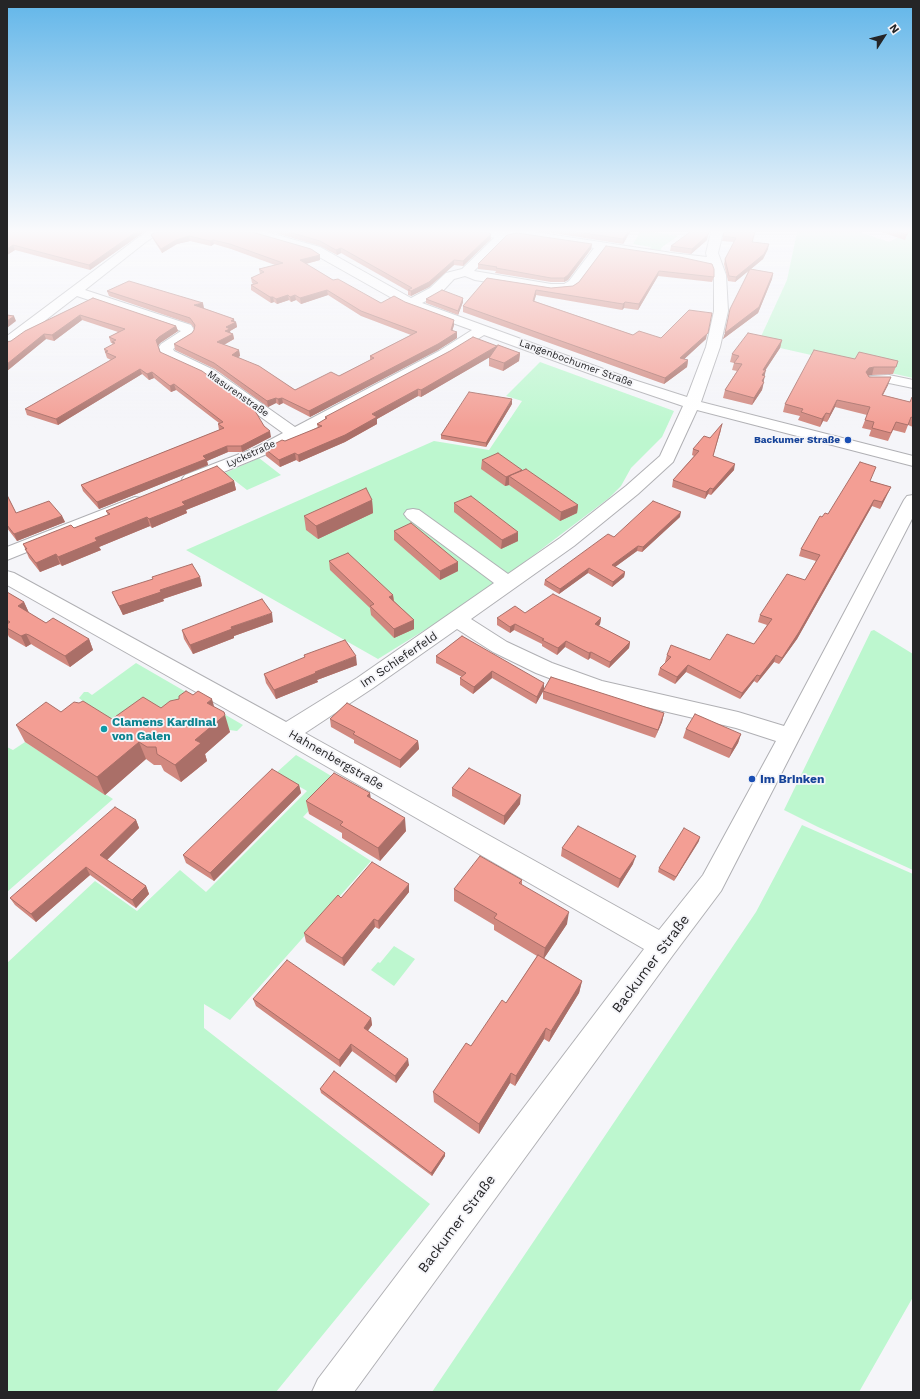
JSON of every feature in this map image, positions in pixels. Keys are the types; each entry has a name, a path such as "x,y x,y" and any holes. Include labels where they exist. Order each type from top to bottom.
{"street":[{"path":"7,343 67,297"},
{"name":"Masurenstraße","path":"94,297 186,328 188,331 187,334 166,347 167,353 209,373 294,434"},
{"name":"Langenbochumer Straße","path":"401,297 411,303 484,330 692,404 913,461"},
{"path":"411,303 422,297"},
{"name":"Im Schieferfeld","path":"287,733 365,683 458,620 584,530 632,490 667,458 692,404 713,347 721,311 721,297"},
{"name":"Lyckstraße","path":"175,486 261,451 444,354 484,330"},
{"path":"872,380 888,379 913,384"},
{"path":"7,554 146,497"},
{"name":"Backumer Straße","path":"331,1392 663,946 712,883 790,737 913,500"},
{"path":"413,514 508,584"},
{"name":"Hahnenbergstraße","path":"7,577 287,733 663,946"},
{"path":"458,620 500,648 544,668 599,688 738,720 790,737"}],"green space":[{"path":"779,297 913,297 913,378 758,343"},
{"path":"540,362 674,411 662,437 631,468 621,486 609,498 514,570 444,618 378,659 186,550 434,441 489,450 522,401 506,396"},
{"path":"259,458 281,475 247,490 225,473"},
{"path":"874,630 913,654 913,870 784,810 871,631"},
{"path":"136,663 243,725 237,731 144,719 58,722 84,702 79,698 84,692 88,692 92,695"},
{"path":"25,742 113,799 7,892 7,747 13,750"},
{"path":"296,755 338,780 303,817 371,861 230,1020 204,1004 204,1028 430,1204 276,1392 7,1392 7,963 95,881 137,911 180,870 206,892 307,791 276,773"},
{"path":"802,825 913,874 913,1297 859,1392 432,1392 756,912"},
{"path":"394,946 415,959 394,986 371,970 378,962 380,963"}],"building":[{"path":"126,297 184,297 203,303 194,305 234,319 231,321 236,322 226,327 230,329 225,331 233,334 217,342 239,350 232,355 259,366 295,390 331,372 339,376 374,358 370,356 417,332 361,311 339,297 371,297 381,303 392,297 396,297 405,302 454,320 451,330 457,332 438,344 309,411 282,398 267,401 214,363 174,344 192,333 194,330 195,325 190,318"},
{"path":"429,297 463,298 458,311 426,299"},
{"path":"470,297 534,297 533,301 633,335 639,331 661,338 689,310 712,313 708,333 680,358 688,360 665,378 463,306"},
{"path":"581,297 643,297 639,304 625,302 623,304"},
{"path":"736,297 763,297 759,307 725,333 730,309"},
{"path":"93,298 176,326 156,340 160,352 202,371 254,409 264,426 270,431 241,446 227,446 203,456 206,459 97,502 81,485 224,428 218,424 223,422 174,384 170,386 152,372 147,374 140,369 56,419 25,409 116,357 105,352 108,351 104,349 115,343 112,342 116,340 109,337 125,329 80,315 52,335 44,334 7,364 7,342 11,341 25,331"},
{"path":"7,315 14,316 7,321"},
{"path":"748,333 782,340 763,370 766,370 762,375 765,376 762,381 764,382 754,398 725,390 742,364 734,363 739,356 732,354"},
{"path":"473,337 497,346 421,390 418,389 372,414 377,417 345,435 298,455 295,453 279,460 265,449 282,440 285,441 322,426 317,424 327,418 325,417 450,351"},
{"path":"498,345 520,353 504,363 489,358"},
{"path":"814,350 855,359 859,352 898,361 896,367 874,367 869,368 866,372 869,377 891,377 882,395 910,402 913,397 913,418 911,417 908,425 896,422 891,433 872,428 874,422 865,420 870,407 837,400 830,414 826,413 822,419 801,412 803,409 785,404"},
{"path":"469,392 512,399 486,443 441,435"},
{"path":"722,424 713,456 735,464 713,489 710,488 706,492 673,480 699,451 693,449 704,436 710,438"},
{"path":"498,453 522,470 506,477 482,460"},
{"path":"860,462 876,467 870,481 891,487 882,502 874,500 799,632 782,658 776,655 760,676 757,675 742,693 688,665 677,677 660,668 671,657 667,655 671,645 710,660 727,634 754,644 772,619 760,615 787,574 805,580 820,555 801,549 820,516 822,517 825,513 828,514"},
{"path":"217,466 234,481 182,502 185,505 149,519 147,517 95,538 97,541 58,557 56,554 36,563 25,549 27,549 23,544 71,525 74,528 110,514 106,511"},
{"path":"526,469 578,505 561,512 509,476"},
{"path":"366,488 372,500 316,526 304,516"},
{"path":"7,495 16,513 49,501 62,516 14,534 7,525"},
{"path":"471,496 518,532 502,540 454,503"},
{"path":"653,501 681,512 643,547 638,546 612,565 625,572 613,582 589,568 560,589 545,580 608,534 614,537"},
{"path":"411,523 458,562 440,571 394,531"},
{"path":"348,553 393,595 389,597 414,620 394,629 370,606 374,604 329,561"},
{"path":"192,564 200,577 160,590 161,592 119,606 112,592 153,579 152,577"},
{"path":"7,592 24,602 18,606 46,623 53,618 89,639 65,656 29,635 26,634 21,636 7,628 7,624 10,622 7,620"},
{"path":"553,594 601,618 595,624 630,642 610,662 566,641 558,648 515,624 510,627 497,618 515,606 525,613"},
{"path":"262,599 272,613 231,627 232,629 190,645 182,630"},
{"path":"462,636 544,683 537,697 492,671 474,687 460,678 466,673 436,656"},
{"path":"345,640 356,656 274,690 264,674 305,657 304,655"},
{"path":"551,677 664,713 658,730 543,691"},
{"path":"186,691 193,695 198,691 212,699 207,703 224,712 225,715 195,740 201,743 175,765 157,754 156,747 147,747 139,742 97,777 16,725 46,702 61,712 74,702 79,703 83,701 112,719 143,697 161,708 170,701 179,699 179,696"},
{"path":"347,703 418,741 400,760 353,734 355,732 330,719"},
{"path":"695,714 741,734 732,749 686,729"},
{"path":"469,768 521,795 504,816 452,788"},
{"path":"272,769 299,785 210,873 183,855"},
{"path":"334,773 370,793 367,796 405,818 378,848 340,825 343,822 306,801"},
{"path":"115,807 136,820 100,855 146,886 132,900 86,867 31,914 10,898"},
{"path":"578,826 636,856 620,879 562,848"},
{"path":"684,828 700,837 676,877 659,868"},
{"path":"480,856 522,880 519,883 569,912 545,948 494,918 497,914 454,889"},
{"path":"372,862 409,884 378,921 374,919 342,958 304,933 338,895 341,898"},
{"path":"538,955 582,981 551,1031 546,1028 516,1076 511,1073 479,1124 433,1092 466,1043 471,1046 502,1000 506,1003"},
{"path":"287,960 371,1018 364,1028 408,1059 395,1076 351,1044 339,1060 253,999"},
{"path":"334,1071 445,1153 431,1173 320,1089"}],"place":[{"name":"Backumer Straße","path":"848,440"},
{"name":"Clamens Kardinal von Galen","path":"104,729"},
{"name":"Im Brinken","path":"752,779"}]}
